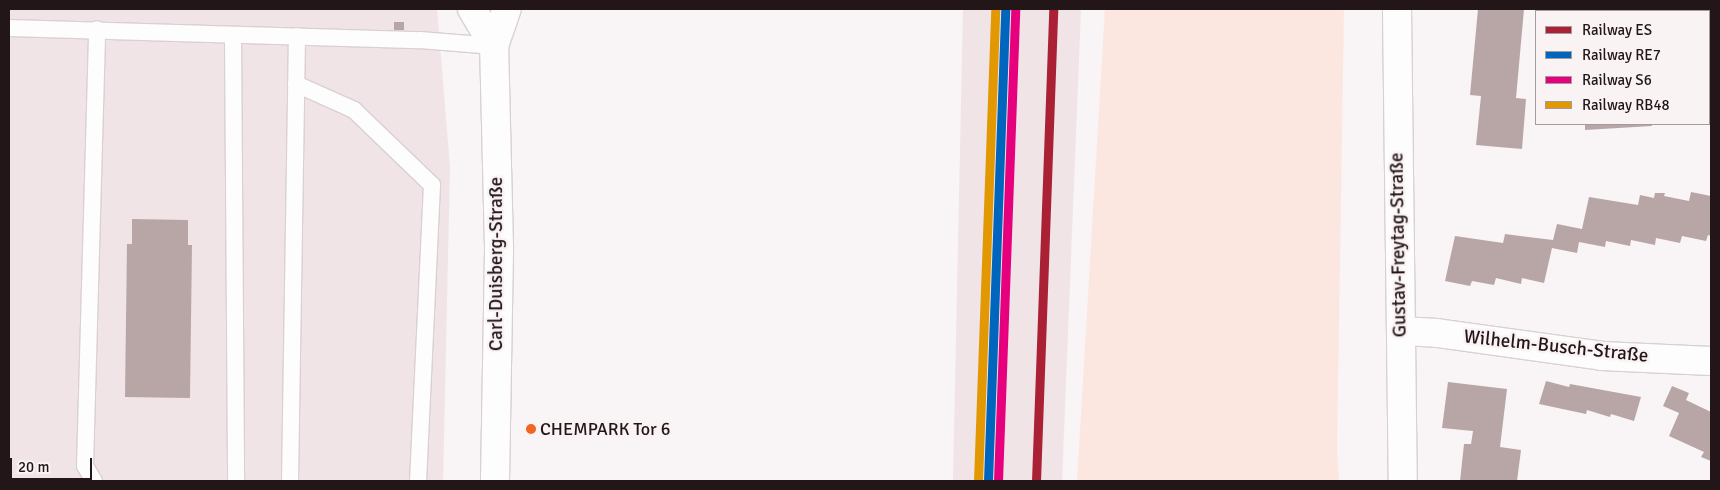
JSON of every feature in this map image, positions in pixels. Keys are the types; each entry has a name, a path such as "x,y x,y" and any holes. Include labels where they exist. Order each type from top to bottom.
{"street":[{"name":"Carl-Duisberg-Straße","path":"472,9 494,46"},
{"name":"Carl-Duisberg-Straße","path":"495,481 499,247 494,46 507,9"},
{"name":"Gustav-Freytag-Straße","path":"1397,9 1403,481"},
{"name":"Wilhelm-Busch-Straße","path":"1401,331 1436,333 1602,356 1711,361"}],"lane":[{"path":"9,28 97,29 233,36 420,40 494,46"},
{"path":"94,481 85,466 97,29"},
{"path":"233,36 236,481"},
{"path":"290,481 296,36"},
{"path":"296,84 354,110 432,185 418,481"}],"shaded area":[{"path":"9,9 437,9 450,167 443,481 9,481"},
{"path":"963,9 1081,9 1062,481 953,481"},
{"path":"1105,9 1344,9 1337,449 1339,481 1077,481"}],"building":[{"path":"1478,9 1524,9 1516,98 1526,99 1522,149 1476,145 1481,96 1470,95"},
{"path":"394,22 404,22 404,30 394,30"},
{"path":"1585,125 1652,125 1652,126 1585,130"},
{"path":"1691,192 1711,196 1711,236 1708,235 1706,241 1682,236 1680,243 1656,238 1655,245 1631,240 1630,246 1606,241 1605,247 1579,242 1577,253 1552,248 1544,283 1522,278 1521,284 1496,278 1494,285 1472,281 1470,286 1445,281 1455,236 1503,243 1505,234 1553,240 1557,224 1582,229 1589,197 1638,205 1640,195 1654,198 1655,193 1665,193 1664,196 1689,201"},
{"path":"132,219 188,220 188,245 192,245 190,398 125,397 127,244 132,244"},
{"path":"1546,381 1569,387 1570,384 1641,397 1634,421 1611,414 1610,417 1587,410 1586,414 1539,404"},
{"path":"1448,382 1507,389 1500,447 1521,450 1517,481 1460,481 1464,444 1471,444 1473,431 1442,428"},
{"path":"1672,386 1689,393 1686,400 1711,412 1711,461 1701,457 1704,452 1669,436 1679,413 1663,406"}],"rail line":[{"name":"RB48","path":"978,481 995,9"},
{"name":"RE7","path":"988,481 1005,9"},
{"name":"S6","path":"998,481 1015,9"},
{"name":"ES","path":"1036,481 1053,9"}],"place":[{"name":"CHEMPARK Tor 6","path":"531,429"}]}
